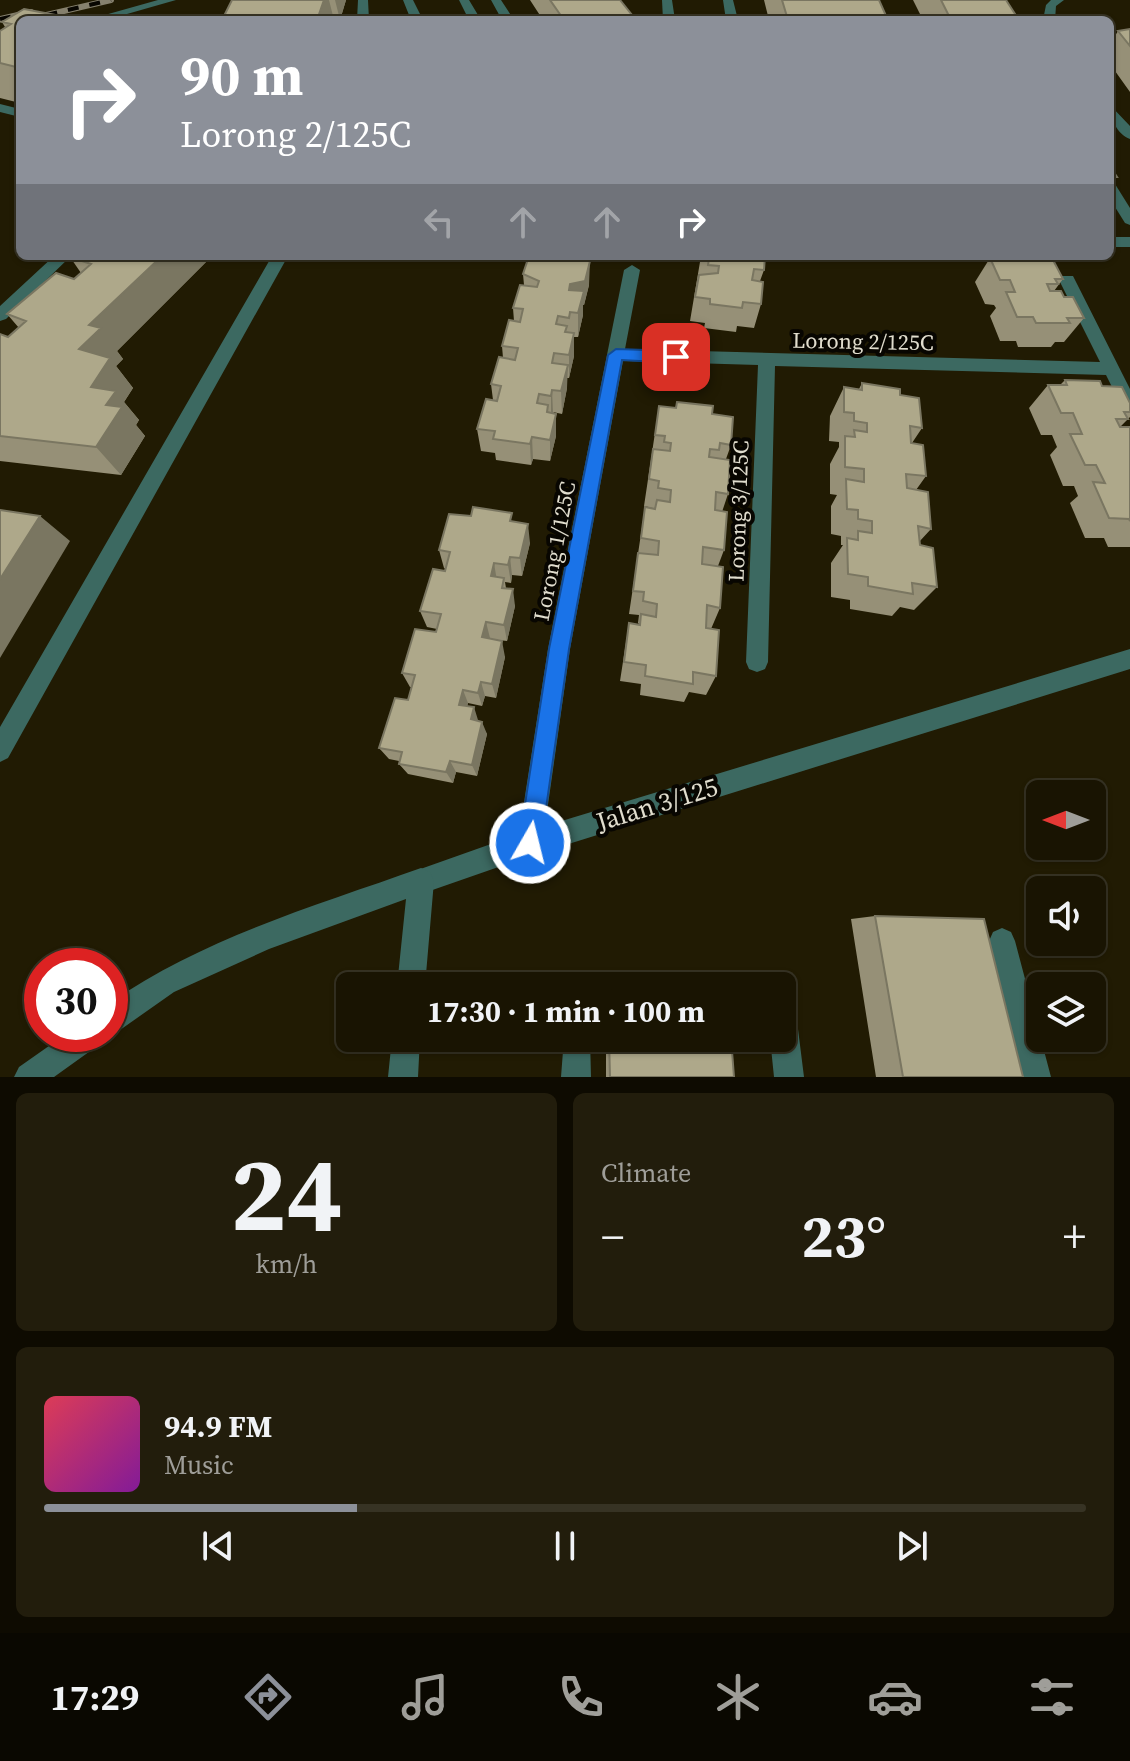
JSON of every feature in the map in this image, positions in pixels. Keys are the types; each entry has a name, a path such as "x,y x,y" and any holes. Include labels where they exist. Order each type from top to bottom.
{"street":[{"path":"109,16 171,0"},
{"path":"1050,16 1051,5 1059,0"},
{"path":"1114,114 1130,135"},
{"path":"1114,194 1130,220"},
{"path":"0,315 59,260"},
{"path":"0,750 278,260"},
{"name":"Lorong 1/125C","path":"530,843 559,649 632,270"},
{"path":"1067,280 1130,406"},
{"name":"Lorong 2/125C","path":"616,355 1110,369"},
{"name":"Lorong 3/125C","path":"757,662 767,361"},
{"name":"Jalan 3/125","path":"128,1007 164,982 265,937 530,843 1130,659"},
{"path":"412,972 421,881"},
{"path":"1002,941 1036,1077"},
{"path":"29,1077 64,1052"},
{"path":"403,1077 405,1052"},
{"path":"576,1077 577,1052"},
{"path":"786,1052 789,1077"}],"building":[{"path":"232,0 324,0 318,16 224,16"},
{"path":"550,0 620,0 633,16 561,16"},
{"path":"782,0 879,0 886,16 787,16"},
{"path":"941,0 1006,0 1016,16 949,16"},
{"path":"24,9 61,16 16,16 16,67 0,63 0,31 11,24 2,22"},
{"path":"1130,29 1130,46 1118,31"},
{"path":"79,260 158,260 89,325 101,328 79,349 110,358 91,387 116,391 106,405 122,407 96,447 0,436 0,334 8,337 26,321 7,314 56,273 74,279 91,264"},
{"path":"528,260 590,261 585,281 570,284 569,290 584,291 578,313 570,312 569,318 558,316 556,324 567,326 565,332 574,333 569,355 554,353 552,363 568,365 561,391 552,390 551,396 539,394 537,403 548,405 547,412 556,414 550,440 532,437 530,444 493,439 495,431 477,429 486,399 497,401 501,386 491,384 499,357 515,360 518,348 502,346 509,320 520,322 523,309 513,308 520,285 537,287 539,281 523,274"},
{"path":"709,260 765,260 764,270 754,269 752,280 763,282 761,304 743,302 742,308 710,304 710,299 695,297 699,275 718,273 719,266 708,265"},
{"path":"991,260 1053,260 1063,279 1055,279 1058,284 1047,284 1050,291 1061,291 1064,297 1073,297 1084,318 1067,318 1070,323 1036,323 1033,317 1017,317 1006,292 1015,292 1010,280 1000,280"},
{"path":"1065,380 1100,381 1102,386 1122,387 1130,403 1130,412 1124,412 1128,419 1116,419 1120,427 1130,427 1130,521 1109,518 1093,482 1105,483 1096,465 1085,465 1070,434 1082,434 1073,413 1061,413 1048,385 1067,385"},
{"path":"862,383 900,389 900,395 919,398 922,428 910,426 911,443 923,445 926,476 906,474 907,488 928,492 931,529 918,526 920,545 933,548 937,587 912,583 913,594 868,586 868,577 848,574 847,538 858,540 858,531 872,533 872,521 858,519 858,510 847,509 846,479 864,482 864,469 845,467 845,436 855,437 854,430 867,432 867,423 854,421 854,413 844,412 844,387 862,390"},
{"path":"677,402 713,406 712,414 733,417 731,445 720,443 719,450 710,449 709,457 730,460 728,494 716,492 715,510 727,512 724,550 703,547 702,564 723,567 720,608 707,605 706,628 719,630 716,676 693,672 693,684 645,676 646,665 624,662 629,623 640,625 641,614 656,617 657,604 643,601 644,592 633,591 638,553 658,555 659,541 641,538 645,507 655,509 657,500 670,502 671,490 658,488 659,481 649,479 653,449 670,451 671,443 664,442 665,436 655,435 659,406 676,408"},
{"path":"473,507 512,513 510,521 528,524 520,558 510,557 508,565 494,563 491,576 504,578 502,588 513,589 504,625 486,622 482,637 502,641 492,684 481,682 478,693 463,690 459,705 474,707 471,719 482,722 472,765 450,761 446,772 399,764 402,752 379,748 395,698 408,700 415,675 402,673 415,629 436,632 441,614 420,611 433,569 445,571 450,552 439,550 449,514 471,516"},
{"path":"0,510 40,516 0,579"},
{"path":"875,916 984,919 1023,1077 903,1077"},
{"path":"609,1052 732,1052 734,1077 610,1077"}],"railway":[{"path":"42,16 111,0"},
{"path":"0,19 31,12"}],"route":[{"path":"530,843 559,649 616,355 676,357"}]}
